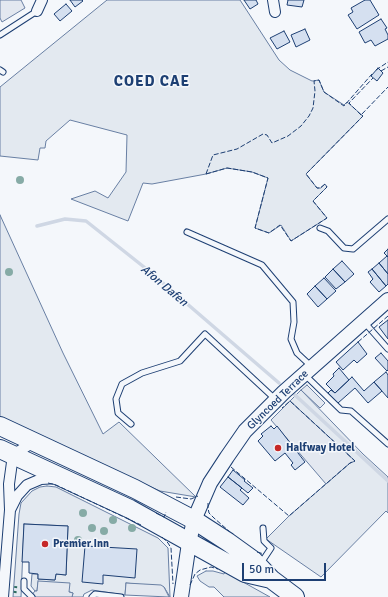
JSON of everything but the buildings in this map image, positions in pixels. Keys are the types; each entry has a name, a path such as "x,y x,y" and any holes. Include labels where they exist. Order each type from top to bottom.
{"highway":[{"path":"0,426 35,441 135,489 194,520 253,560 261,574 295,597"},
{"path":"6,452 130,509 245,573 261,574"}],"street":[{"path":"37,11 42,0"},
{"path":"273,0 275,12"},
{"name":"Glyncoed Terrace","path":"181,597 194,520 210,483 226,457 245,431 275,405 308,371 388,300"},
{"path":"3,597 10,510 6,452 35,441"},
{"path":"10,510 17,496 27,485 41,479 62,478"}],"lane":[{"path":"0,34 37,11"},
{"path":"320,228 328,231 344,248 354,249 388,219"},
{"path":"187,232 262,265 293,302 294,322 291,339 297,353 308,371 341,410 351,411 388,444"},
{"path":"364,322 388,349"},
{"path":"131,424 118,413 116,399 122,384 142,373 180,361 205,334 275,405"},
{"path":"261,574 271,548 264,541 263,528"},
{"path":"24,581 24,589 32,597"},
{"path":"92,597 95,594 120,597"}],"shaded area":[{"path":"0,0 21,0 25,8 2,22 0,18"},
{"path":"107,0 240,0 279,60 290,70 312,81 319,80 324,92 344,105 347,102 363,116 306,174 317,188 321,188 325,184 327,187 313,201 327,218 291,241 281,225 269,233 255,228 268,178 252,172 227,168 206,174 152,184 143,183 128,221 71,199 95,191 108,198 126,172 127,135 70,120 46,141 45,148 40,148 38,160 0,156 0,87"},
{"path":"0,215 63,353 103,434 119,422 196,497 160,491 0,419"},
{"path":"307,385 325,403 320,408 301,390"},
{"path":"301,390 363,454 388,477 388,513 386,511 321,577 266,539 289,516 350,463 355,461 290,401"},
{"path":"290,401 355,461 350,463 326,484 271,420"},
{"path":"40,487 56,487 158,538 168,548 170,597 164,587 126,583 125,595 92,590 84,594 83,597 72,597 73,593 38,582 37,591 35,591 31,586 32,574 38,574 38,579 55,580 56,574 66,575 68,526 24,524 21,597 13,597 21,503 32,491"},
{"path":"206,571 224,574 225,572 270,597 224,597 214,587 209,587 200,581 197,576"},
{"path":"38,581 70,583 69,592 73,593 72,597 30,597 35,591 37,591"},
{"path":"126,583 161,585 164,587 169,597 125,595"}],"waterway":[{"name":"Afon Dafen","path":"37,226 65,219 86,221 149,271 279,383"},
{"name":"Afon Dafen","path":"295,395 388,481"}],"hedge":[{"path":"15,593 16,584"}],"fence":[{"path":"376,70 388,62"},
{"path":"381,71 388,67"},
{"path":"206,174 213,155 237,149 263,134 267,135 272,143 288,136 301,126 313,108 315,91 314,81 319,80 324,92 344,106 372,74"},
{"path":"361,115 349,103 373,78"},
{"path":"206,174 227,168 252,172 268,178 255,228 269,233 280,225 291,241 327,218 313,201 327,187 325,184 320,188 317,188 306,174 363,116 361,115 388,87"},
{"path":"358,342 388,316"},
{"path":"231,467 289,516 350,463 355,461 290,401 282,408"},
{"path":"48,483 56,485 141,525"},
{"path":"176,497 191,499 198,496"},
{"path":"208,503 209,513 230,532"},
{"path":"156,513 164,517 166,512"},
{"path":"162,537 171,548 173,584"},
{"path":"257,552 264,554"},
{"path":"190,585 195,574 200,570 211,567 218,569"}],"place":[{"name":"Halfway Hotel","path":"278,448"},
{"name":"Premier Inn","path":"45,544"}],"district":[{"name":"COED CAE","path":"152,82"}]}
